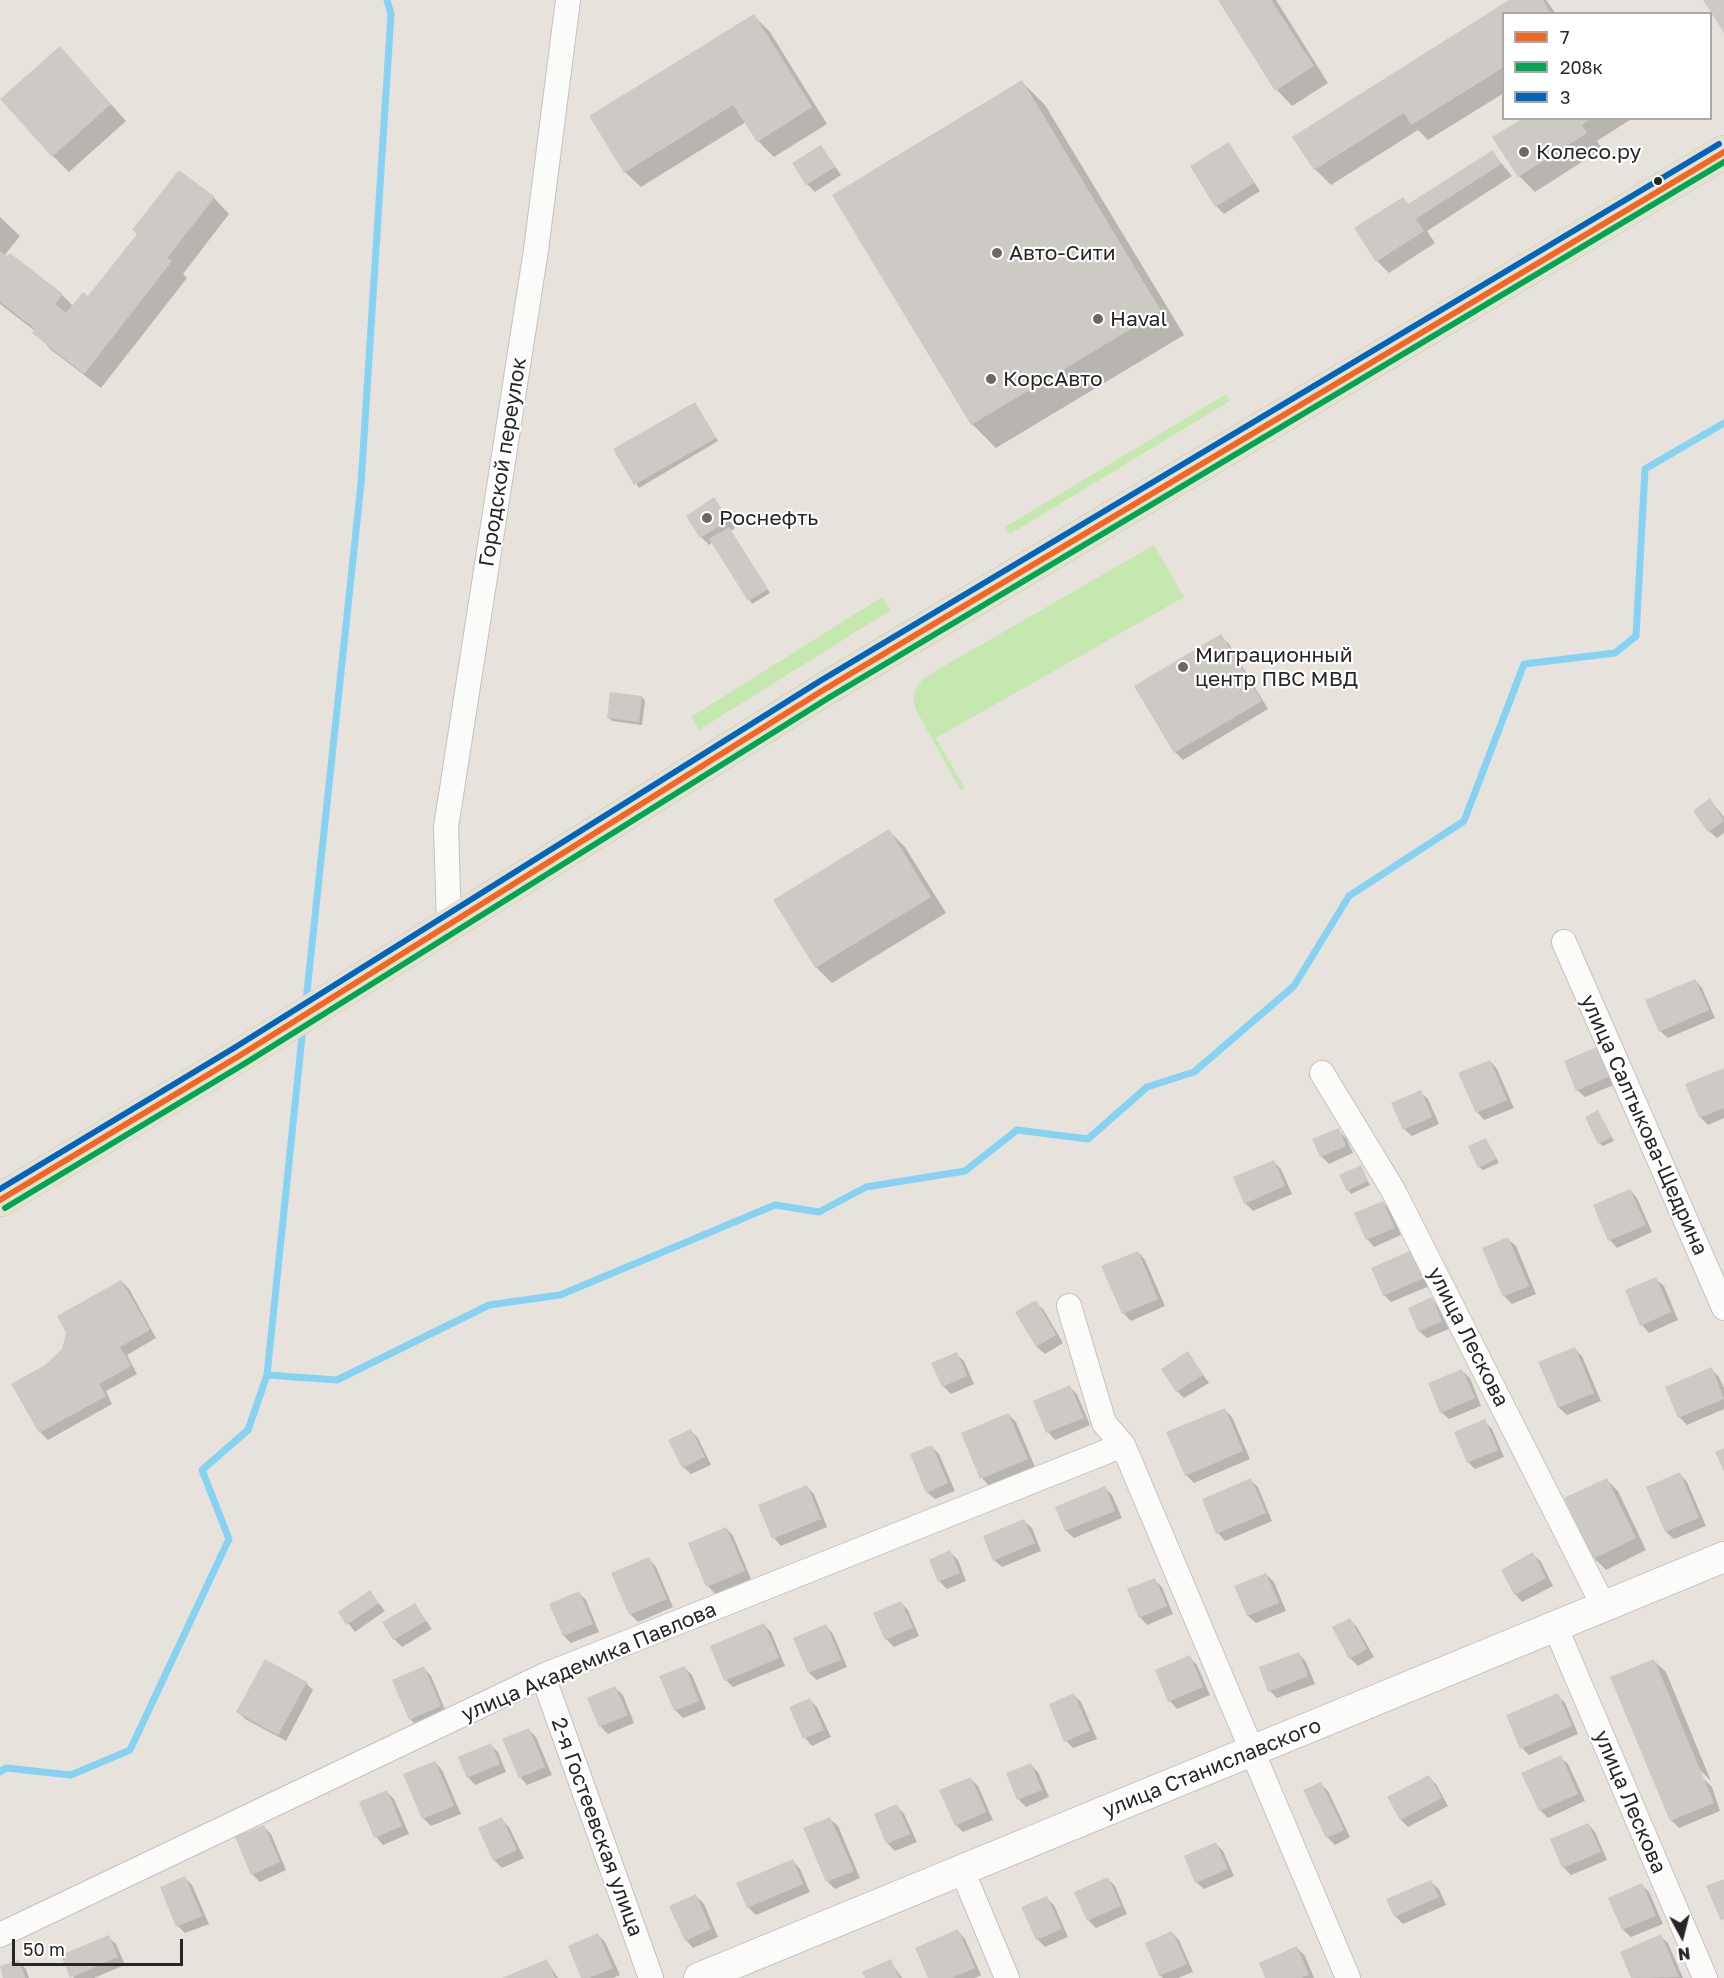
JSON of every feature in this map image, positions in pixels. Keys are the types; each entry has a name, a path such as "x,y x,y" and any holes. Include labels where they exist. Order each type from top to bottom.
{"main road":[{"path":"0,1200 239,1056 863,666 1724,152"}],"street":[{"name":"Городской переулок","path":"449,924 446,827 536,250 568,0"},
{"name":"улица Салтыкова-Щедрина","path":"1563,942 1724,1308"},
{"name":"улица Лескова","path":"1322,1073 1394,1190 1604,1607"},
{"path":"1070,1306 1104,1424 1124,1445 1348,1978"},
{"name":"улица Академика Павлова","path":"0,1935 543,1676 1124,1445"},
{"name":"улица Станиславского","path":"699,1978 1724,1557"},
{"name":"улица Лескова","path":"1555,1626 1705,1978"},
{"name":"2-я Гостеевская улица","path":"543,1676 651,1978"},
{"path":"962,1870 1007,1978"}],"green space":[{"path":"1226,394 1230,401 1010,534 1005,527"},
{"path":"1154,545 1184,597 936,738 965,789 961,791 916,710 914,695 920,683 927,676"},
{"path":"882,597 891,610 699,730 691,717"}],"building":[{"path":"1218,0 1271,0 1314,66 1275,91"},
{"path":"1509,0 1543,0 1550,12 1502,12 1502,68 1411,125 1404,113 1314,170 1292,137"},
{"path":"1703,0 1724,0 1724,33 1712,12"},
{"path":"754,14 812,107 757,142 733,105 624,173 589,116"},
{"path":"60,46 111,104 52,157 0,99"},
{"name":"Авто-Сити","path":"1022,80 1161,311 971,425 832,195"},
{"path":"1520,120 1589,120 1582,125 1587,133 1518,177 1492,137"},
{"path":"1229,142 1254,183 1215,207 1190,166"},
{"path":"821,145 835,167 806,185 792,163"},
{"path":"1493,150 1501,164 1416,219 1424,231 1376,262 1354,228 1403,197 1408,204"},
{"path":"179,170 215,197 167,258 172,261 84,374 32,333 35,329 0,302 0,251 7,256 10,253 63,294 55,304 66,313 83,292 88,296 137,234 132,230"},
{"path":"695,402 716,438 634,485 613,449"},
{"name":"Роснефть","path":"714,497 729,520 700,538 686,516"},
{"path":"729,527 768,589 748,601 709,539"},
{"path":"1221,634 1262,701 1174,753 1134,686"},
{"path":"610,692 642,696 639,722 607,718"},
{"path":"1710,798 1724,821 1708,832 1693,811"},
{"path":"889,829 931,897 815,968 773,900"},
{"path":"1695,979 1709,1010 1659,1032 1645,1000"},
{"path":"1597,1047 1610,1076 1576,1091 1564,1061"},
{"path":"1490,1060 1507,1100 1476,1113 1458,1073"},
{"path":"1724,1068 1724,1108 1699,1118 1685,1084"},
{"path":"1421,1090 1432,1117 1403,1130 1391,1103"},
{"path":"1598,1110 1612,1137 1598,1144 1585,1117"},
{"path":"1339,1128 1346,1146 1320,1157 1312,1139"},
{"path":"1486,1138 1496,1159 1478,1168 1468,1146"},
{"path":"1274,1160 1285,1186 1244,1204 1233,1177"},
{"path":"1361,1165 1368,1181 1347,1191 1339,1175"},
{"path":"1630,1189 1646,1225 1608,1241 1593,1205"},
{"path":"1383,1201 1395,1228 1366,1240 1354,1213"},
{"path":"1508,1237 1529,1286 1503,1297 1482,1248"},
{"path":"1414,1249 1426,1277 1383,1296 1371,1268"},
{"path":"1138,1251 1158,1299 1122,1314 1101,1266"},
{"path":"1656,1277 1671,1312 1640,1326 1625,1290"},
{"path":"121,1280 150,1330 120,1347 131,1366 99,1384 106,1396 39,1433 11,1384 45,1365 62,1349 66,1333 57,1316"},
{"path":"1432,1297 1442,1321 1418,1332 1408,1308"},
{"path":"1036,1300 1056,1335 1036,1347 1015,1312"},
{"path":"1575,1347 1594,1393 1558,1408 1538,1362"},
{"path":"1188,1351 1203,1375 1176,1392 1161,1369"},
{"path":"957,1352 967,1376 942,1387 931,1363"},
{"path":"1712,1367 1724,1399 1678,1418 1665,1387"},
{"path":"1462,1369 1475,1398 1440,1413 1428,1383"},
{"path":"1070,1385 1084,1418 1046,1433 1033,1401"},
{"path":"1225,1408 1243,1451 1185,1476 1166,1432"},
{"path":"1008,1413 1028,1459 980,1479 961,1433"},
{"path":"1485,1419 1498,1450 1467,1463 1454,1432"},
{"path":"691,1429 705,1457 682,1468 668,1440"},
{"path":"932,1445 948,1483 926,1493 910,1454"},
{"path":"1724,1448 1724,1472 1715,1452"},
{"path":"1680,1472 1699,1518 1665,1532 1646,1487"},
{"path":"1251,1478 1266,1513 1216,1534 1202,1499"},
{"path":"1607,1478 1636,1538 1593,1559 1564,1498"},
{"path":"807,1485 821,1519 772,1539 758,1505"},
{"path":"1105,1486 1115,1511 1065,1531 1055,1507"},
{"path":"1024,1519 1035,1543 993,1561 983,1536"},
{"path":"726,1527 745,1571 706,1587 688,1543"},
{"path":"950,1550 960,1573 938,1582 929,1560"},
{"path":"1533,1552 1546,1578 1514,1595 1501,1570"},
{"path":"649,1557 667,1599 629,1615 611,1573"},
{"path":"1266,1573 1279,1603 1247,1616 1234,1586"},
{"path":"1155,1578 1167,1606 1139,1618 1127,1589"},
{"path":"370,1590 379,1603 346,1625 338,1612"},
{"path":"579,1591 593,1624 563,1636 549,1604"},
{"path":"901,1601 913,1628 885,1640 873,1613"},
{"path":"415,1603 426,1621 393,1640 382,1622"},
{"path":"1350,1618 1367,1649 1349,1659 1332,1627"},
{"path":"764,1623 779,1658 724,1681 710,1646"},
{"path":"826,1624 841,1660 808,1673 793,1638"},
{"path":"1299,1652 1308,1676 1268,1692 1259,1667"},
{"path":"1190,1655 1203,1687 1168,1702 1155,1670"},
{"path":"265,1659 307,1682 278,1735 236,1712"},
{"path":"1654,1659 1714,1803 1670,1821 1610,1677"},
{"path":"424,1666 441,1706 409,1720 392,1680"},
{"path":"685,1666 699,1701 674,1711 659,1676"},
{"path":"615,1686 628,1715 599,1727 587,1698"},
{"path":"1074,1693 1090,1731 1064,1742 1049,1704"},
{"path":"1558,1693 1572,1726 1520,1749 1506,1715"},
{"path":"810,1698 824,1730 803,1739 789,1707"},
{"path":"529,1728 545,1767 519,1778 502,1739"},
{"path":"491,1743 500,1764 467,1778 458,1757"},
{"path":"1561,1755 1578,1794 1539,1811 1521,1773"},
{"path":"435,1761 454,1806 422,1819 403,1774"},
{"path":"1031,1763 1042,1790 1017,1800 1006,1773"},
{"path":"1429,1775 1442,1798 1400,1820 1387,1797"},
{"path":"971,1777 986,1812 955,1826 939,1790"},
{"path":"1321,1782 1344,1830 1326,1838 1303,1790"},
{"path":"387,1790 402,1826 374,1838 359,1802"},
{"path":"897,1804 910,1834 886,1844 874,1814"},
{"path":"502,1817 517,1850 493,1861 478,1828"},
{"path":"830,1817 854,1871 826,1882 803,1828"},
{"path":"1588,1823 1601,1852 1562,1868 1550,1839"},
{"path":"264,1825 280,1862 251,1875 235,1837"},
{"path":"1216,1842 1228,1869 1195,1883 1184,1856"},
{"path":"793,1859 803,1884 747,1908 736,1883"},
{"path":"185,1876 202,1916 176,1927 160,1887"},
{"path":"1108,1877 1121,1906 1087,1921 1074,1892"},
{"path":"1724,1879 1724,1919 1721,1921 1706,1886"},
{"path":"1431,1880 1439,1897 1394,1917 1386,1899"},
{"path":"1642,1883 1656,1916 1622,1930 1608,1898"},
{"path":"696,1894 711,1929 685,1941 669,1906"},
{"path":"1047,1896 1062,1929 1036,1940 1021,1907"},
{"path":"958,1929 975,1968 951,1978 928,1978 915,1948"},
{"path":"1172,1931 1187,1964 1159,1976 1145,1943"},
{"path":"598,1933 613,1968 589,1978 581,1978 568,1946"},
{"path":"1661,1934 1679,1977 1631,1978 1620,1952"},
{"path":"109,1935 118,1957 70,1978 61,1955"},
{"path":"1297,1946 1309,1975 1301,1978 1265,1978 1259,1963"},
{"path":"547,1959 555,1978 502,1978"},
{"path":"891,1959 899,1978 865,1978 862,1972"},
{"path":"19,1960 25,1978 3,1978 0,1966"}],"waterway":[{"path":"306,1001 361,484 391,14 387,0"},
{"path":"0,1772 6,1768 71,1775 130,1750 229,1539 202,1470 248,1430 267,1375 337,1380 489,1305 560,1295 775,1205 819,1212 866,1187 965,1171 1017,1130 1088,1139 1147,1087 1194,1072 1294,986 1349,896 1464,821 1524,664 1615,653 1636,636 1645,469 1724,423"},
{"path":"267,1375 303,1027"}],"transit line":[{"name":"3","path":"0,1189 234,1048 820,681 1719,144"},
{"name":"7","path":"0,1200 239,1056 825,689 1724,152"},
{"name":"208к","path":"5,1208 244,1064 830,697 1724,162"}],"place":[{"name":"Колесо.ру","path":"1524,152"},
{"name":"Авто-Сити","path":"997,253"},
{"name":"Haval","path":"1098,319"},
{"name":"КорсАвто","path":"991,379"},
{"name":"Роснефть","path":"707,518"},
{"name":"Миграционный центр ПВС МВД","path":"1183,667"}]}
